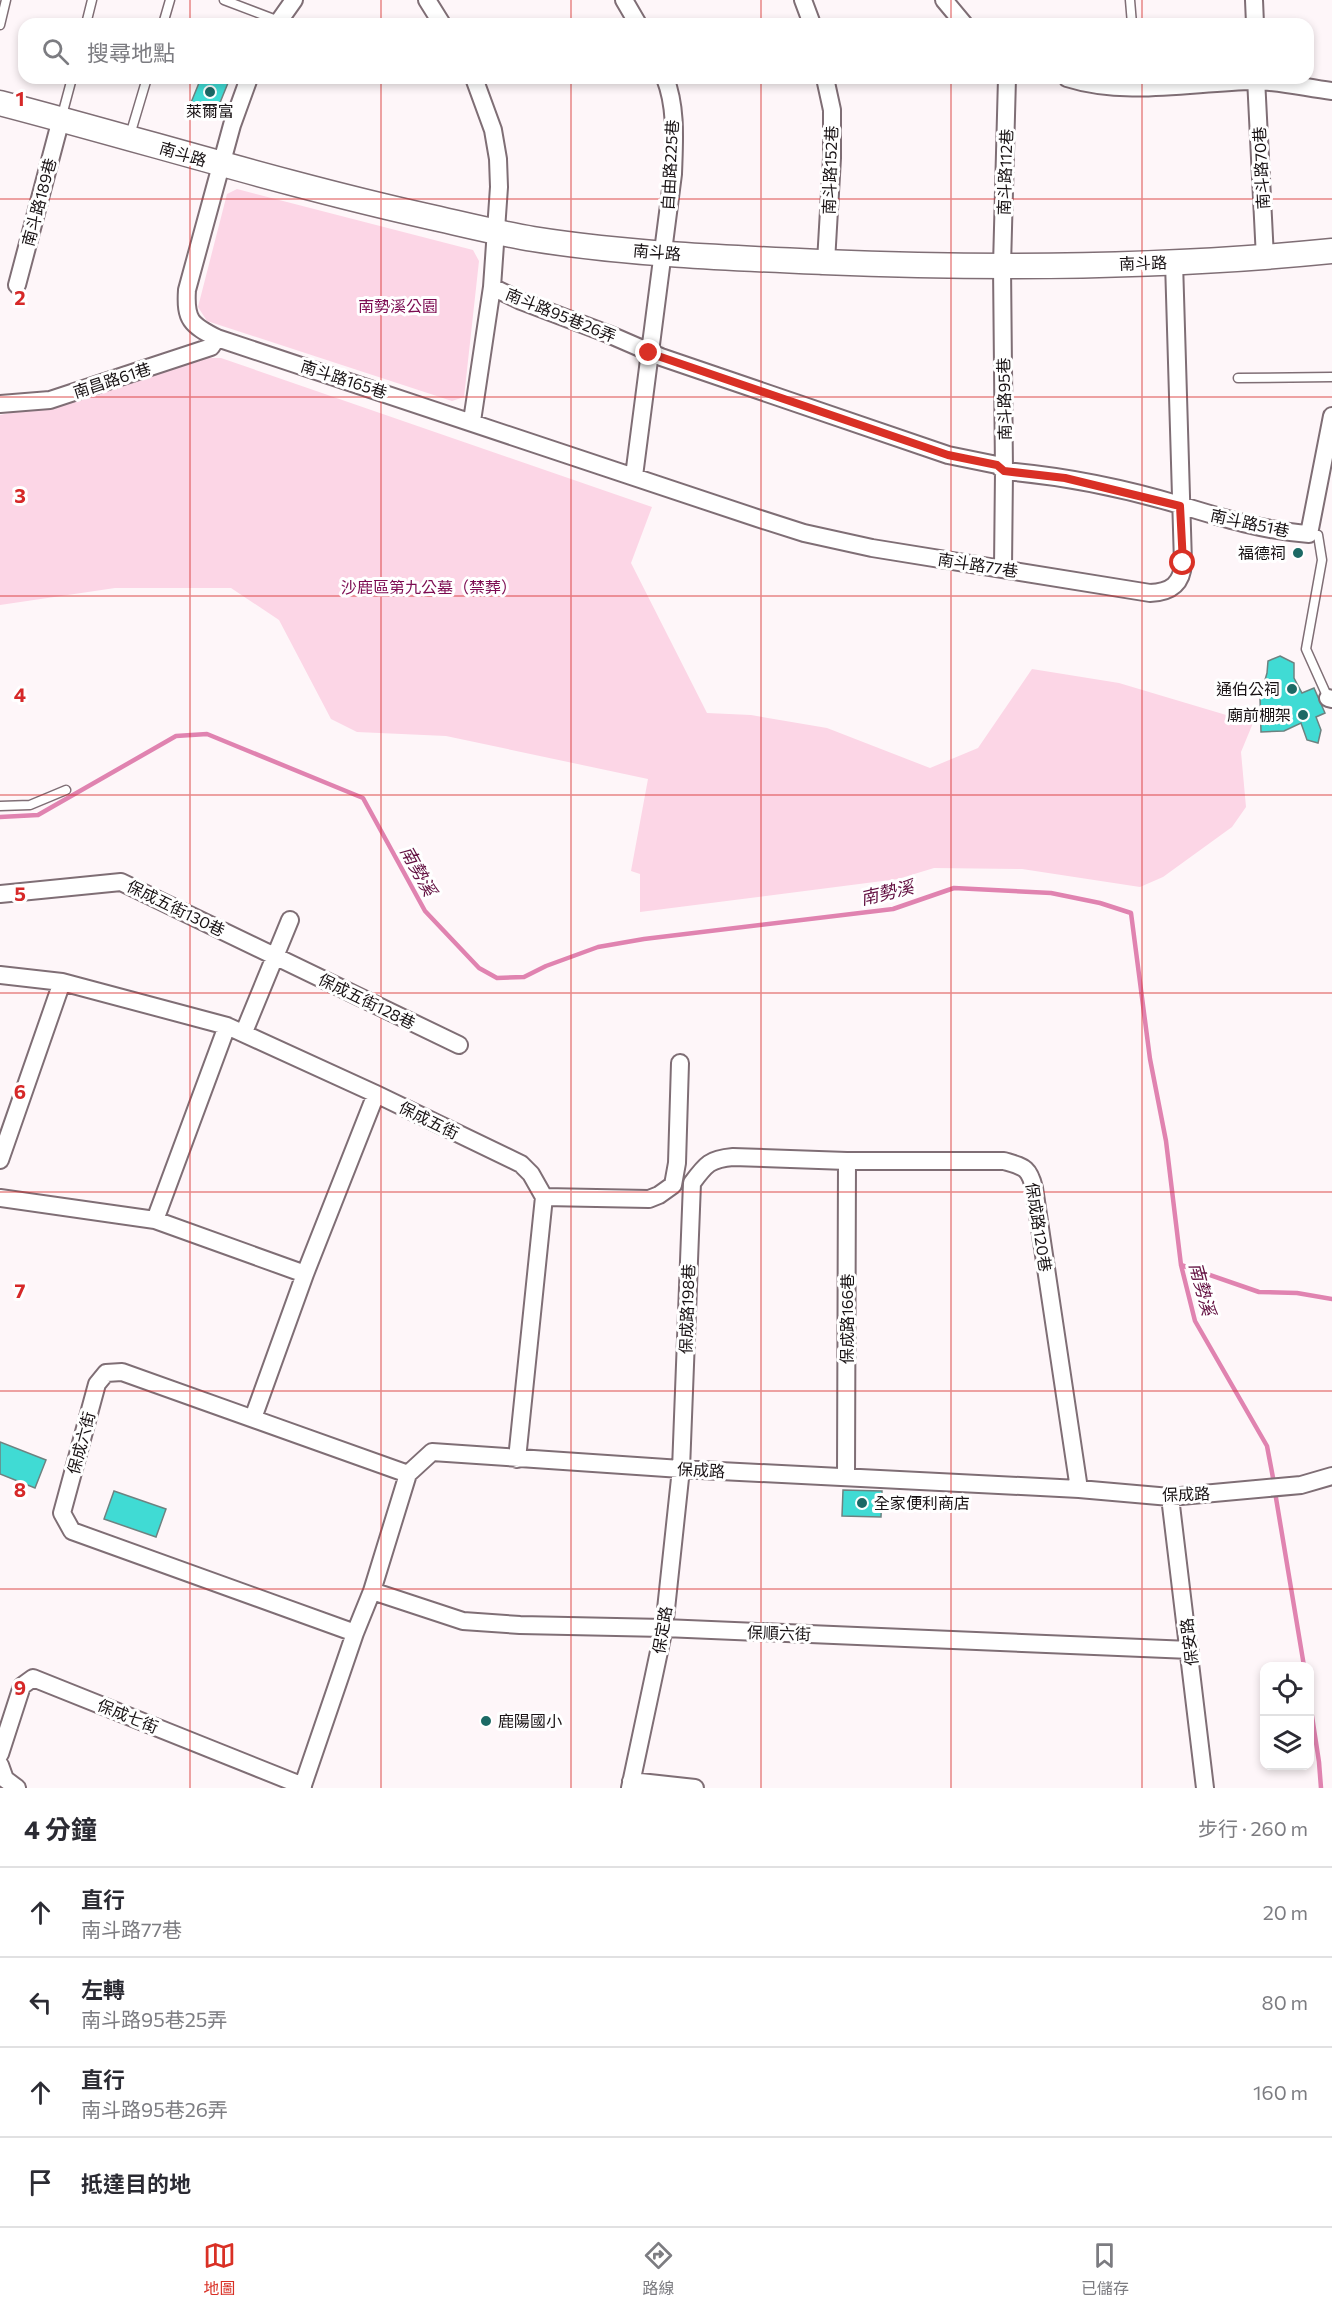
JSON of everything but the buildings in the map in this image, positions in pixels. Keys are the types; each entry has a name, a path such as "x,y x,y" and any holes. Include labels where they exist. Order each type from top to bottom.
{"street":[{"path":"281,18 294,0"},
{"path":"427,0 438,18"},
{"path":"624,0 634,18"},
{"path":"803,0 810,18"},
{"path":"944,0 959,18"},
{"path":"1254,0 1255,18"},
{"name":"南斗路165巷","path":"247,84 232,125 187,290 188,315 193,324 217,338 472,421"},
{"path":"472,421 492,287 499,187 498,159 487,110 476,84"},
{"name":"自由路225巷","path":"634,476 671,185 674,138 672,108 666,84"},
{"name":"南斗路152巷","path":"826,84 832,110 832,158 826,262"},
{"name":"南斗路112巷","path":"1002,266 1007,84"},
{"path":"1087,84 1113,84"},
{"name":"南斗路70巷","path":"1256,84 1265,258"},
{"path":"1284,84 1332,91"},
{"name":"南斗路","path":"0,103 129,137 222,166 359,201 497,232 562,243 661,253 900,266 1173,262 1265,258 1332,251"},
{"name":"南斗路189巷","path":"17,285 61,119"},
{"name":"南斗路77巷","path":"472,421 804,533 872,548 1150,593 1162,592 1179,583 1182,573 1173,262"},
{"name":"南斗路95巷","path":"1002,266 1003,568"},
{"name":"南斗路95巷26弄","path":"492,287 649,353 948,455 997,465 1004,471"},
{"name":"南昌路61巷","path":"0,404 50,400 211,347 217,338"},
{"name":"南斗路51巷","path":"1004,471 1065,478 1239,522 1286,532 1309,534 1332,416"},
{"name":"保成五街130巷","path":"0,894 121,882 275,956"},
{"path":"244,1032 290,920"},
{"name":"保成五街128巷","path":"275,956 459,1045"},
{"name":"保成五街","path":"0,975 62,982 244,1032 520,1164 531,1174 544,1197"},
{"path":"0,1160 62,982"},
{"path":"155,1220 227,1026"},
{"path":"517,1459 544,1197 649,1199 673,1185 677,1163 680,1063"},
{"path":"253,1418 305,1274 376,1094"},
{"name":"保成路120巷","path":"715,1159 733,1157 847,1161 1004,1161 1025,1167 1031,1176 1079,1489"},
{"name":"保成路198巷","path":"681,1469 692,1183 704,1166 715,1159"},
{"name":"保成路166巷","path":"846,1476 847,1161"},
{"path":"0,1198 155,1220 305,1274"},
{"name":"保成六街","path":"355,1634 72,1531 62,1513 97,1384 106,1373 122,1372 408,1474"},
{"name":"保成路","path":"408,1474 432,1452 681,1469 1079,1489 1170,1497 1292,1486 1332,1476"},
{"name":"保定路","path":"631,1784 664,1628 681,1469"},
{"path":"302,1787 372,1591 408,1474"},
{"name":"保安路","path":"1170,1497 1205,1788"},
{"name":"保順六街","path":"372,1591 463,1621 1190,1650"},
{"name":"保成七街","path":"0,1754 22,1686 33,1678 302,1787"},
{"path":"0,1765 5,1779 17,1788"},
{"path":"631,1784 694,1788"}],"lane":[{"path":"0,25 6,0"},
{"path":"88,18 92,0"},
{"path":"165,18 170,0"},
{"path":"224,0 268,18"},
{"path":"1130,0 1132,18"},
{"path":"61,119 70,84"},
{"path":"129,137 145,84"},
{"path":"1238,378 1332,377"},
{"path":"1309,534 1318,535 1322,560 1306,649 1330,698"},
{"path":"0,806 30,805 66,790"}],"green space":[{"name":"南勢溪公園","path":"237,189 473,250 479,261 464,397 452,401 207,321 198,307 227,194"},
{"name":"沙鹿區第九公墓（禁葬）","path":"200,358 221,358 652,507 631,563 707,713 751,715 827,728 930,768 978,748 1032,669 1119,683 1253,723 1241,752 1246,807 1232,827 1163,877 1140,887 1022,869 934,868 898,879 640,912 640,874 631,871 648,779 446,736 357,732 331,719 279,620 231,588 115,588 0,605 0,415 51,404"}],"waterway":[{"name":"南勢溪","path":"0,817 38,815 176,736 207,734 363,798 425,911 479,968 497,978 524,977 546,966 598,947 644,939 893,909 954,888 1051,893 1100,903 1131,913 1150,1059 1166,1141 1181,1265 1195,1321 1267,1446 1274,1483"},
{"path":"1181,1265 1259,1292 1297,1293 1332,1299"},
{"name":"南勢溪","path":"1275,1492 1303,1662"},
{"name":"南勢溪","path":"1312,1716 1321,1788"}],"place":[{"name":"萊爾富","path":"210,92"},
{"name":"福德祠","path":"1298,553"},
{"name":"通伯公祠","path":"1292,689"},
{"name":"廟前棚架","path":"1303,715"},
{"name":"全家便利商店","path":"862,1503"},
{"name":"鹿陽國小","path":"486,1721"}],"route":[{"path":"649,353 948,455 997,465 1004,471 1065,478 1180,506 1183,563"}]}
